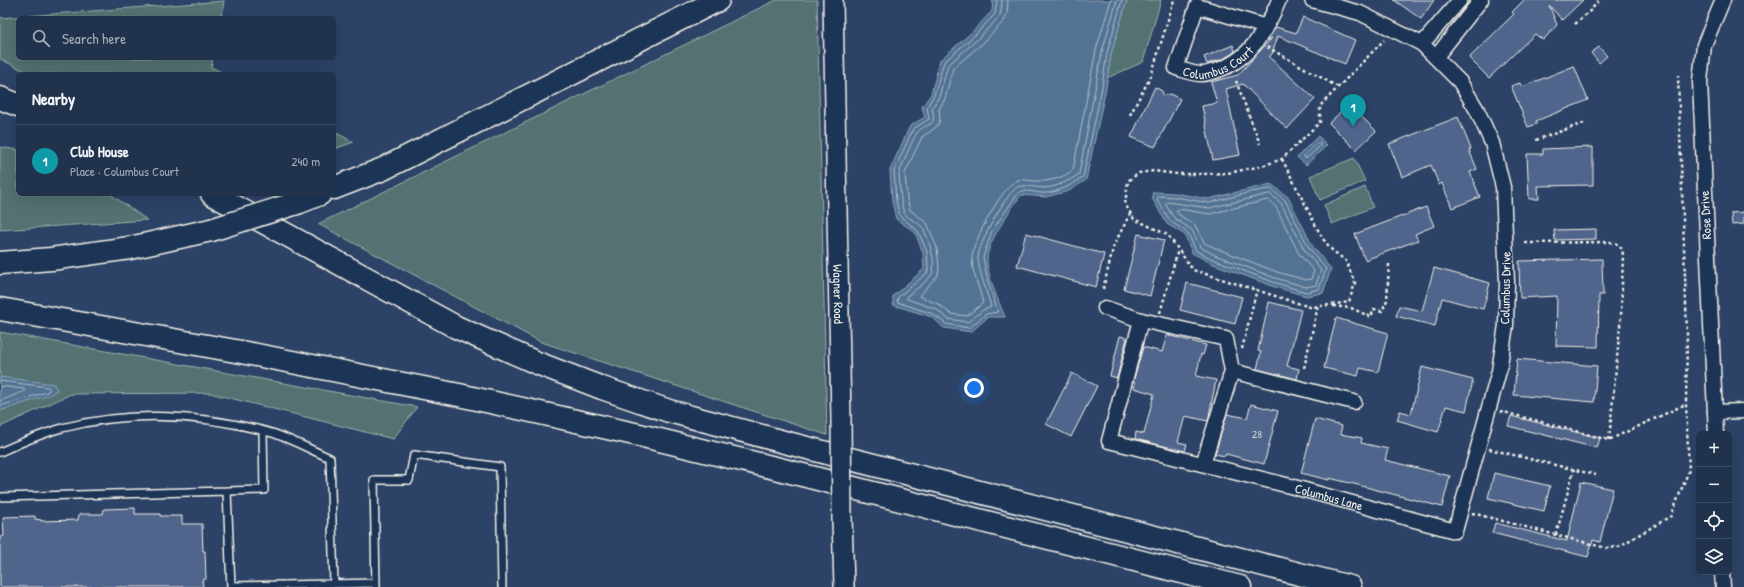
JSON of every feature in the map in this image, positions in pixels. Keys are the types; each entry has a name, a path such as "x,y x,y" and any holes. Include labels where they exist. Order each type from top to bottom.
{"highway":[{"path":"336,187 383,169 718,0"},
{"path":"0,98 16,104"},
{"path":"216,196 456,327 537,364 602,388 669,411 887,469 1350,587"},
{"path":"0,263 130,248 211,230 310,198"},
{"path":"0,309 241,352 474,398 639,435 783,470 1240,587"},
{"path":"1170,569 1217,587"}],"main road":[{"name":"Wagner Road","path":"833,0 844,587"}],"street":[{"name":"Columbus Court","path":"1266,27 1197,6 1176,68 1203,74 1229,67 1245,55 1266,27 1279,0"},
{"path":"1312,0 1360,13 1422,44 1436,57 1481,0"},
{"path":"1422,44 1460,0"},
{"name":"Rose Drive","path":"1716,431 1700,81 1704,45 1723,0"},
{"name":"Columbus Drive","path":"1436,57 1460,82 1477,110 1492,143 1502,187 1506,244 1506,325 1499,371 1455,532"},
{"path":"1105,308 1141,320 1226,339 1232,371 1203,464"},
{"name":"Columbus Lane","path":"1141,320 1109,440 1290,486 1455,532"},
{"path":"1232,371 1354,402"},
{"path":"1714,412 1744,411"},
{"path":"1722,575 1723,587"}],"lane":[{"path":"0,452 30,439 62,428 102,420 141,416 185,416 231,423 273,433 330,458 334,584"},
{"path":"0,497 264,490 263,431"},
{"path":"227,491 231,586 334,584 376,585 374,480 410,480 414,455 500,467 502,587"}],"path":[{"path":"1130,115 1151,76 1174,0"},
{"path":"1575,24 1591,10 1599,0"},
{"path":"1389,263 1387,300 1382,311 1374,309 1371,317 1351,308 1310,306 1193,270 1168,235 1134,220 1125,204 1128,181 1139,172 1154,171 1177,174 1228,172 1262,166 1282,159 1320,122 1320,106 1394,30"},
{"path":"1266,46 1338,87"},
{"path":"1467,512 1606,548 1618,547 1671,516 1689,470 1686,404 1687,333 1678,75"},
{"path":"1236,81 1260,144"},
{"path":"1536,140 1584,123"},
{"path":"1282,159 1316,226 1332,250 1346,261 1355,283 1349,302 1330,306"},
{"path":"1103,289 1114,245 1130,213"},
{"path":"1526,243 1609,242 1617,243 1622,248 1621,316 1609,440"},
{"path":"1160,314 1178,250"},
{"path":"1241,352 1257,289"},
{"path":"1304,368 1318,306"},
{"path":"1493,409 1609,440 1686,404"},
{"path":"1483,447 1596,474"},
{"path":"1556,535 1574,469"}],"green space":[{"path":"776,0 817,0 827,435 541,342 318,224"},
{"path":"1127,0 1161,0 1143,62 1107,78 1111,54"},
{"path":"224,1 221,16 26,16"},
{"path":"16,17 16,60 213,60 211,67 221,72 27,72 0,59 0,18"},
{"path":"336,133 354,142 336,148"},
{"path":"0,147 16,150 16,196 113,196 147,220 0,230"},
{"path":"1354,158 1365,181 1320,200 1310,176"},
{"path":"1365,187 1373,207 1332,224 1324,205"},
{"path":"0,332 417,407 393,439 210,393 71,394 0,427"}],"water":[{"path":"993,0 1127,0 1111,54 1106,88 1086,180 1069,191 1046,197 1021,195 996,234 987,258 987,265 991,280 1005,317 988,317 971,332 944,328 932,317 893,305 893,296 924,269 923,253 915,232 896,219 892,201 890,170 910,126 925,117 922,107 931,94 940,60 972,32 992,11"},
{"path":"1318,136 1327,145 1306,165 1297,157"},
{"path":"1271,184 1288,197 1313,247 1331,269 1323,293 1306,296 1272,286 1211,263 1192,253 1185,235 1167,224 1152,198 1153,192 1175,193 1208,199"},
{"path":"0,377 54,384 57,390 49,395 0,411"}],"building":[{"path":"1394,0 1434,0 1421,19"},
{"path":"1524,0 1583,0 1562,20 1549,5 1557,25 1543,40 1535,34 1489,78 1469,58 1514,14 1512,12"},
{"path":"1303,17 1355,40 1345,64 1278,36 1272,54 1269,57 1315,99 1287,129 1243,84 1226,89 1240,155 1213,160 1202,106 1217,103 1211,82 1238,75 1272,38 1267,41 1276,27 1296,33"},
{"path":"1233,45 1235,51 1233,53 1223,59 1207,64 1204,57"},
{"path":"1599,47 1607,56 1599,63 1591,53"},
{"path":"1574,66 1588,100 1536,121 1537,124 1528,127 1511,86 1520,83 1522,87"},
{"path":"1155,87 1162,91 1164,96 1170,94 1180,99 1155,147 1131,137"},
{"path":"1349,104 1376,131 1356,150 1329,123"},
{"path":"1458,117 1471,149 1469,150 1477,169 1470,172 1480,197 1452,208 1442,183 1439,185 1431,165 1402,177 1389,144"},
{"path":"1593,147 1593,185 1538,186 1539,199 1529,199 1527,154 1543,154 1543,149"},
{"path":"1426,207 1434,226 1415,234 1418,240 1365,260 1355,234"},
{"path":"1744,212 1744,224 1732,225 1731,213"},
{"path":"1596,229 1596,239 1555,240 1554,230"},
{"path":"1026,233 1104,254 1096,287 1017,266"},
{"path":"1138,234 1164,240 1150,296 1124,289"},
{"path":"1602,259 1603,295 1599,295 1598,347 1556,346 1557,296 1520,298 1519,261"},
{"path":"1434,268 1490,283 1483,309 1442,298 1435,326 1396,316 1399,306 1422,311"},
{"path":"1187,283 1242,297 1235,324 1180,310"},
{"path":"1269,302 1301,310 1287,366 1299,369 1297,379 1257,369 1261,352 1258,351"},
{"path":"1336,318 1388,333 1378,372 1360,368 1358,376 1324,368"},
{"path":"1167,335 1206,345 1203,355 1201,354 1196,376 1216,380 1208,421 1185,416 1178,442 1187,444 1185,451 1135,439 1136,432 1144,434 1154,394 1134,388 1135,383 1133,382 1143,347 1162,352"},
{"path":"1120,336 1127,338 1117,378 1110,376"},
{"path":"1517,359 1597,366 1594,402 1514,395"},
{"path":"1422,367 1473,380 1466,411 1446,406 1438,432 1397,420 1400,411 1411,414"},
{"path":"1072,373 1097,386 1071,437 1046,424"},
{"path":"1251,404 1278,411 1264,464 1226,454 1225,456 1215,454 1227,414 1247,418"},
{"path":"1511,416 1600,438 1597,448 1508,426"},
{"path":"1315,419 1342,426 1340,434 1362,438 1361,443 1388,449 1385,460 1450,476 1442,507 1329,478 1329,480 1301,473"},
{"path":"1494,473 1550,486 1544,511 1488,498"},
{"path":"1581,482 1613,489 1600,542 1593,540 1588,557 1492,533 1495,523 1567,541"},
{"path":"135,508 135,514 182,516 182,524 202,524 206,579 202,580 203,587 0,587 0,537 4,536 3,517 35,516 35,519 41,521 78,520 79,514 103,514 104,509"}],"place":[{"name":"Club House","path":"1353,127"}]}
